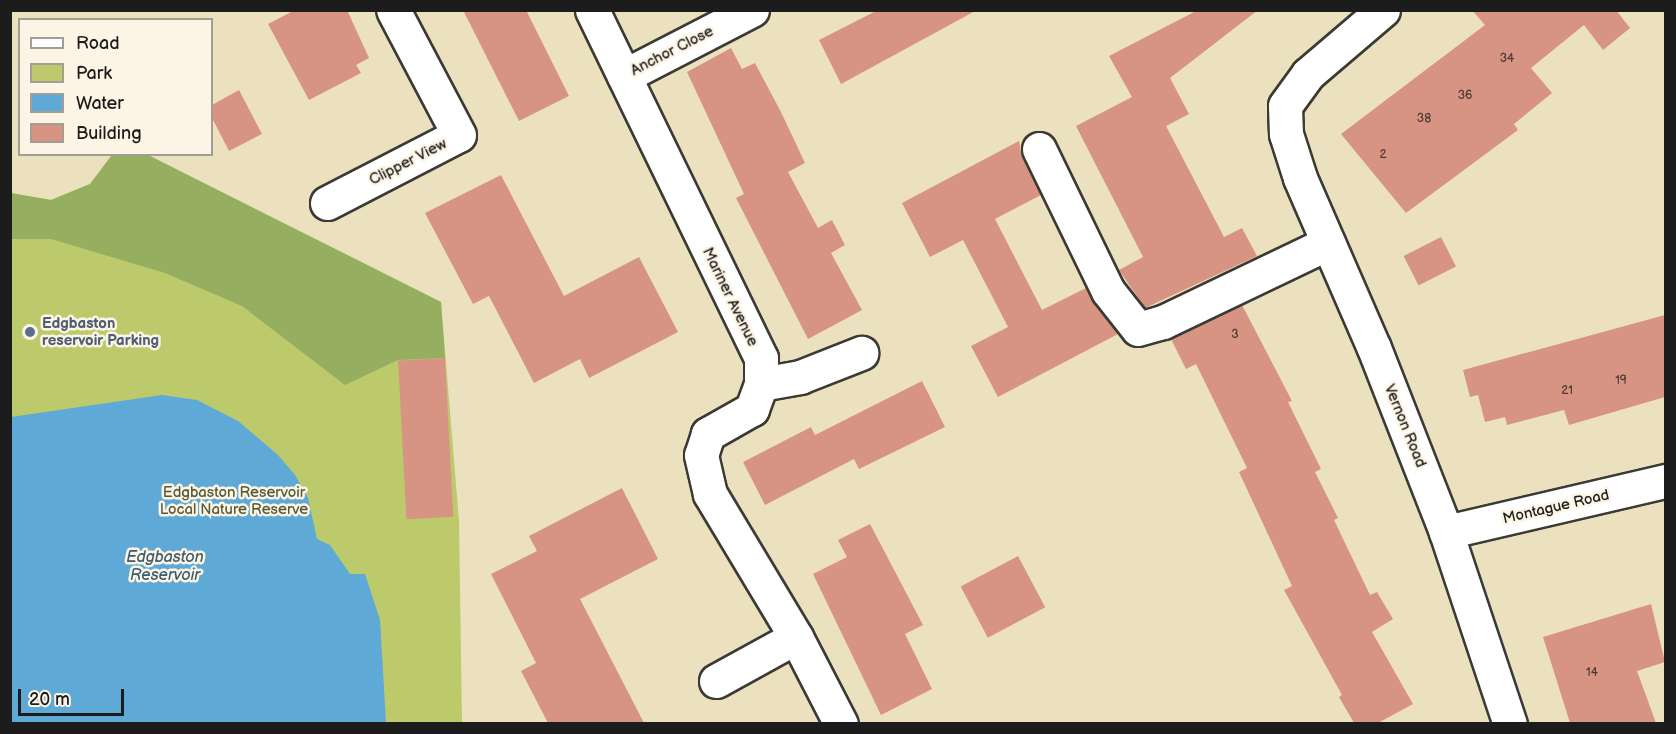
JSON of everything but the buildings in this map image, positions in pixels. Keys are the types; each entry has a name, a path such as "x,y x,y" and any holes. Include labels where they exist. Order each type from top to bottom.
{"street":[{"name":"Clipper View","path":"327,203 459,135 393,10"},
{"name":"Mariner Avenue","path":"592,10 761,358 760,384 752,409 708,434 701,455 710,494 796,637 841,723"},
{"name":"Anchor Close","path":"624,76 752,10"},
{"name":"Vernon Road","path":"1383,10 1308,74 1285,106 1286,134 1294,163 1446,532 1510,723"},
{"path":"1039,149 1108,291 1138,329 1163,322 1328,243"},
{"path":"760,384 800,377 861,353"},
{"name":"Montague Road","path":"1446,532 1665,481"},
{"path":"716,681 796,637"}],"green space":[{"name":"Edgbaston Reservoir Local Nature Reserve","path":"111,156 150,156 441,302 459,521 462,723 11,723 10,193 51,200 90,184"},
{"path":"111,156 150,156 441,302 445,358 398,360 345,385 242,306 165,273 51,239 11,239 11,193 51,200 90,184"}],"water":[{"name":"Edgbaston Reservoir","path":"162,395 197,400 238,421 278,455 295,475 308,498 317,539 330,545 350,574 365,574 380,620 386,723 11,723 11,417"}],"place":[{"name":"Edgbaston reservoir Parking","path":"30,332"}]}
